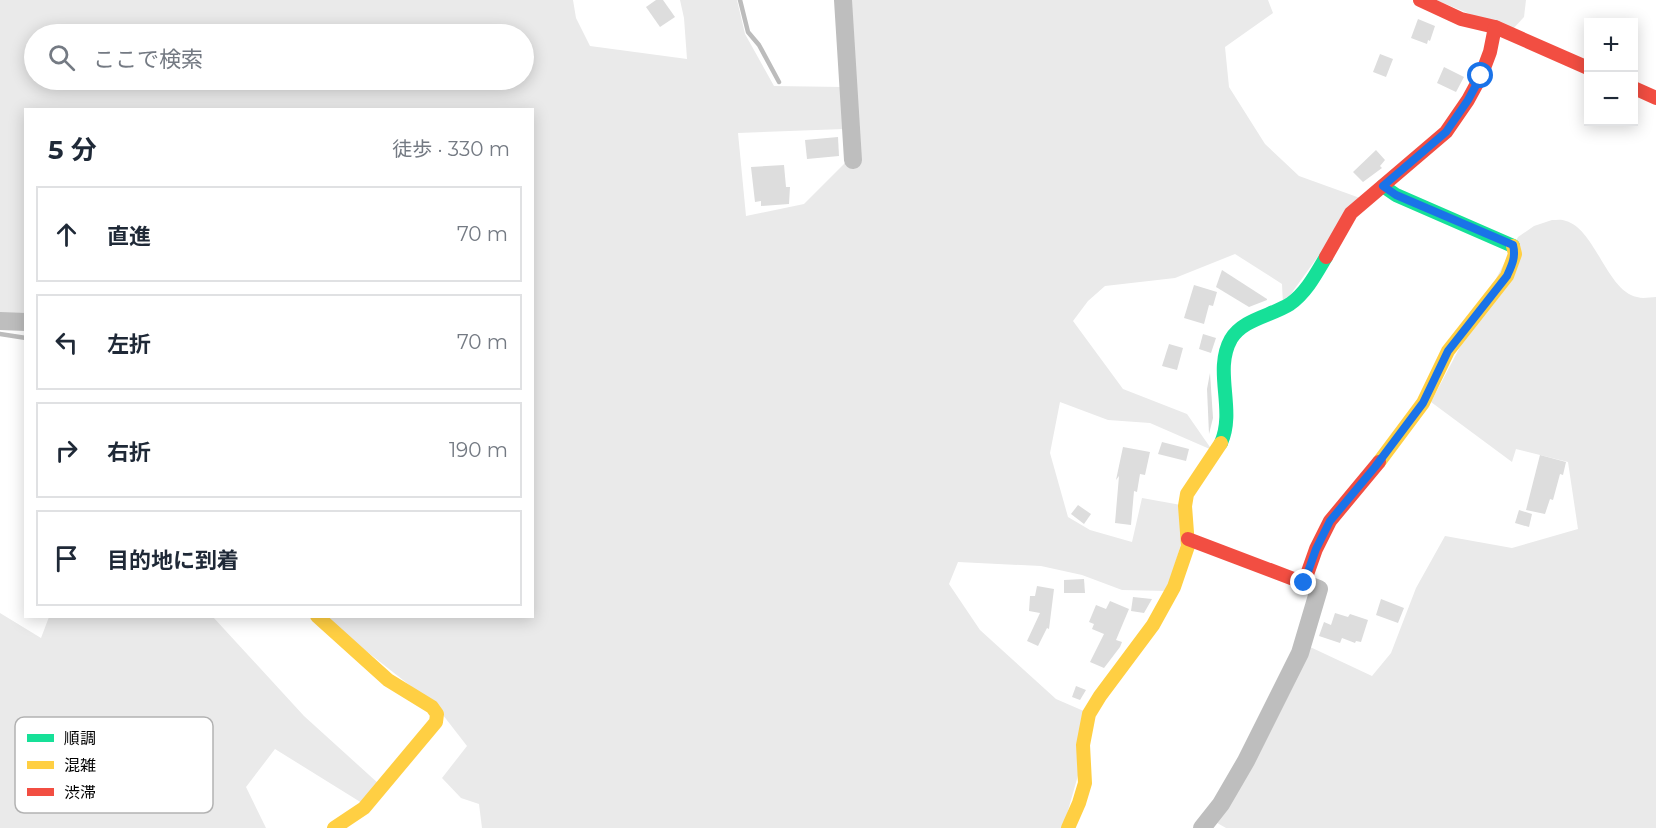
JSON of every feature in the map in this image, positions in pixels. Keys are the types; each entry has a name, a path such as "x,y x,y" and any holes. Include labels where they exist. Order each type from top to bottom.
{"street":[{"path":"843,0 853,160"},
{"path":"1420,0 1461,19 1495,27 1584,66"},
{"path":"1068,828 1086,778 1083,749 1085,730 1091,711 1148,634 1177,580 1188,539 1184,504 1190,488 1217,451 1225,431 1228,414 1224,361 1232,336 1245,326 1284,309 1295,300 1320,269 1351,213 1446,132 1481,76 1490,52 1495,27"},
{"path":"1638,90 1656,98"},
{"path":"1304,583 1316,549 1330,521 1375,467 1423,403 1448,351 1507,276 1515,254 1513,245 1396,195 1383,186"},
{"path":"0,321 24,322"},
{"path":"1188,539 1319,589 1300,653 1246,761 1221,804 1202,828"},
{"path":"319,618 388,680 432,707 437,714 436,722 364,808 334,828"}],"shaded area":[{"path":"0,0 573,0 576,18 590,46 687,59 684,18 680,0 737,0 745,34 774,86 843,87 844,129 738,133 746,216 804,204 846,162 848,0 1268,0 1273,13 1225,47 1229,87 1265,144 1299,176 1360,198 1283,305 1282,284 1235,254 1175,278 1105,286 1088,301 1073,321 1123,389 1187,414 1212,450 1150,423 1108,420 1060,402 1050,453 1068,517 1090,530 1132,542 1142,498 1181,505 1184,534 1167,591 1122,590 1082,575 1041,566 958,562 949,584 980,630 1056,699 1086,712 1081,765 1063,828 482,828 479,804 461,798 442,778 467,746 436,706 324,618 534,618 534,108 24,108 24,320 0,316"},
{"path":"1436,0 1526,0 1524,17 1511,31"},
{"path":"1552,220 1564,220 1576,226 1585,235 1617,284 1627,292 1639,298 1656,297 1656,828 1226,828 1212,820 1308,646 1372,676 1391,653 1416,588 1445,536 1512,548 1578,529 1568,462 1516,449 1512,462 1431,402 1518,237 1534,226"},
{"path":"0,613 41,638 49,618 214,618 304,716 379,784 362,803 275,749 246,787 266,828 0,828"}],"building":[{"path":"656,0 663,0 675,17 660,27 646,7"},
{"path":"1418,19 1435,26 1427,44 1411,38"},
{"path":"1380,54 1393,59 1386,77 1373,72"},
{"path":"1444,67 1464,77 1456,92 1437,83"},
{"path":"838,137 839,156 807,159 805,140"},
{"path":"1376,150 1385,160 1380,166 1382,168 1363,182 1353,172"},
{"path":"784,165 786,187 790,187 789,204 761,206 761,201 755,202 751,167"},
{"path":"1222,270 1267,300 1249,307 1216,287"},
{"path":"1194,285 1217,292 1213,306 1209,305 1204,324 1184,318"},
{"path":"1203,334 1216,338 1211,353 1199,349"},
{"path":"1169,344 1183,348 1177,370 1162,366"},
{"path":"1210,373 1213,418 1209,434 1207,389"},
{"path":"1162,442 1189,449 1186,461 1158,454"},
{"path":"1123,447 1150,452 1145,475 1140,474 1137,492 1134,491 1131,525 1115,523 1119,476 1116,480"},
{"path":"1540,455 1566,462 1553,500 1550,499 1545,514 1526,510"},
{"path":"1078,505 1091,514 1084,524 1071,514"},
{"path":"1519,510 1532,514 1529,527 1515,523"},
{"path":"1084,579 1085,593 1064,593 1064,580"},
{"path":"1037,586 1054,589 1049,629 1047,628 1038,646 1027,641 1040,613 1029,611 1030,596 1035,596"},
{"path":"1133,597 1152,599 1144,613 1131,611"},
{"path":"1381,599 1404,608 1398,623 1376,615"},
{"path":"1110,601 1129,609 1116,640 1122,642 1120,647 1104,668 1090,662 1104,634 1092,629 1094,624 1089,622 1096,605 1106,609"},
{"path":"1335,613 1348,617 1350,614 1368,620 1361,642 1356,641 1355,643 1342,638 1340,643 1319,636 1324,622 1331,625"},
{"path":"1076,686 1086,690 1080,700 1072,697"}],"waterway":[{"path":"740,0 748,32 759,45 779,82"},
{"path":"0,334 24,338"}],"traffic: fast":[{"path":"1383,186 1396,195 1513,246"},
{"path":"1221,443 1226,417 1224,364 1231,339 1236,332 1250,322 1296,300 1326,257"}],"traffic: slow":[{"path":"1379,462 1423,403 1448,351 1507,276 1515,254 1513,246"},
{"path":"1068,828 1085,783 1083,745 1089,714 1153,625 1174,587 1188,546 1185,506 1187,494 1221,443"},
{"path":"319,618 388,680 432,707 437,714 436,722 364,808 334,828"}],"traffic: jam":[{"path":"1420,0 1461,19 1495,27 1584,66"},
{"path":"1326,257 1351,213 1446,132 1481,76 1490,52 1495,27"},
{"path":"1638,90 1656,98"},
{"path":"1188,539 1304,583 1316,549 1330,521 1379,462"}],"route":[{"path":"1304,583 1316,549 1330,521 1375,467 1423,403 1448,351 1507,276 1513,263 1515,254 1513,245 1396,195 1383,186 1446,132 1481,76"}]}
